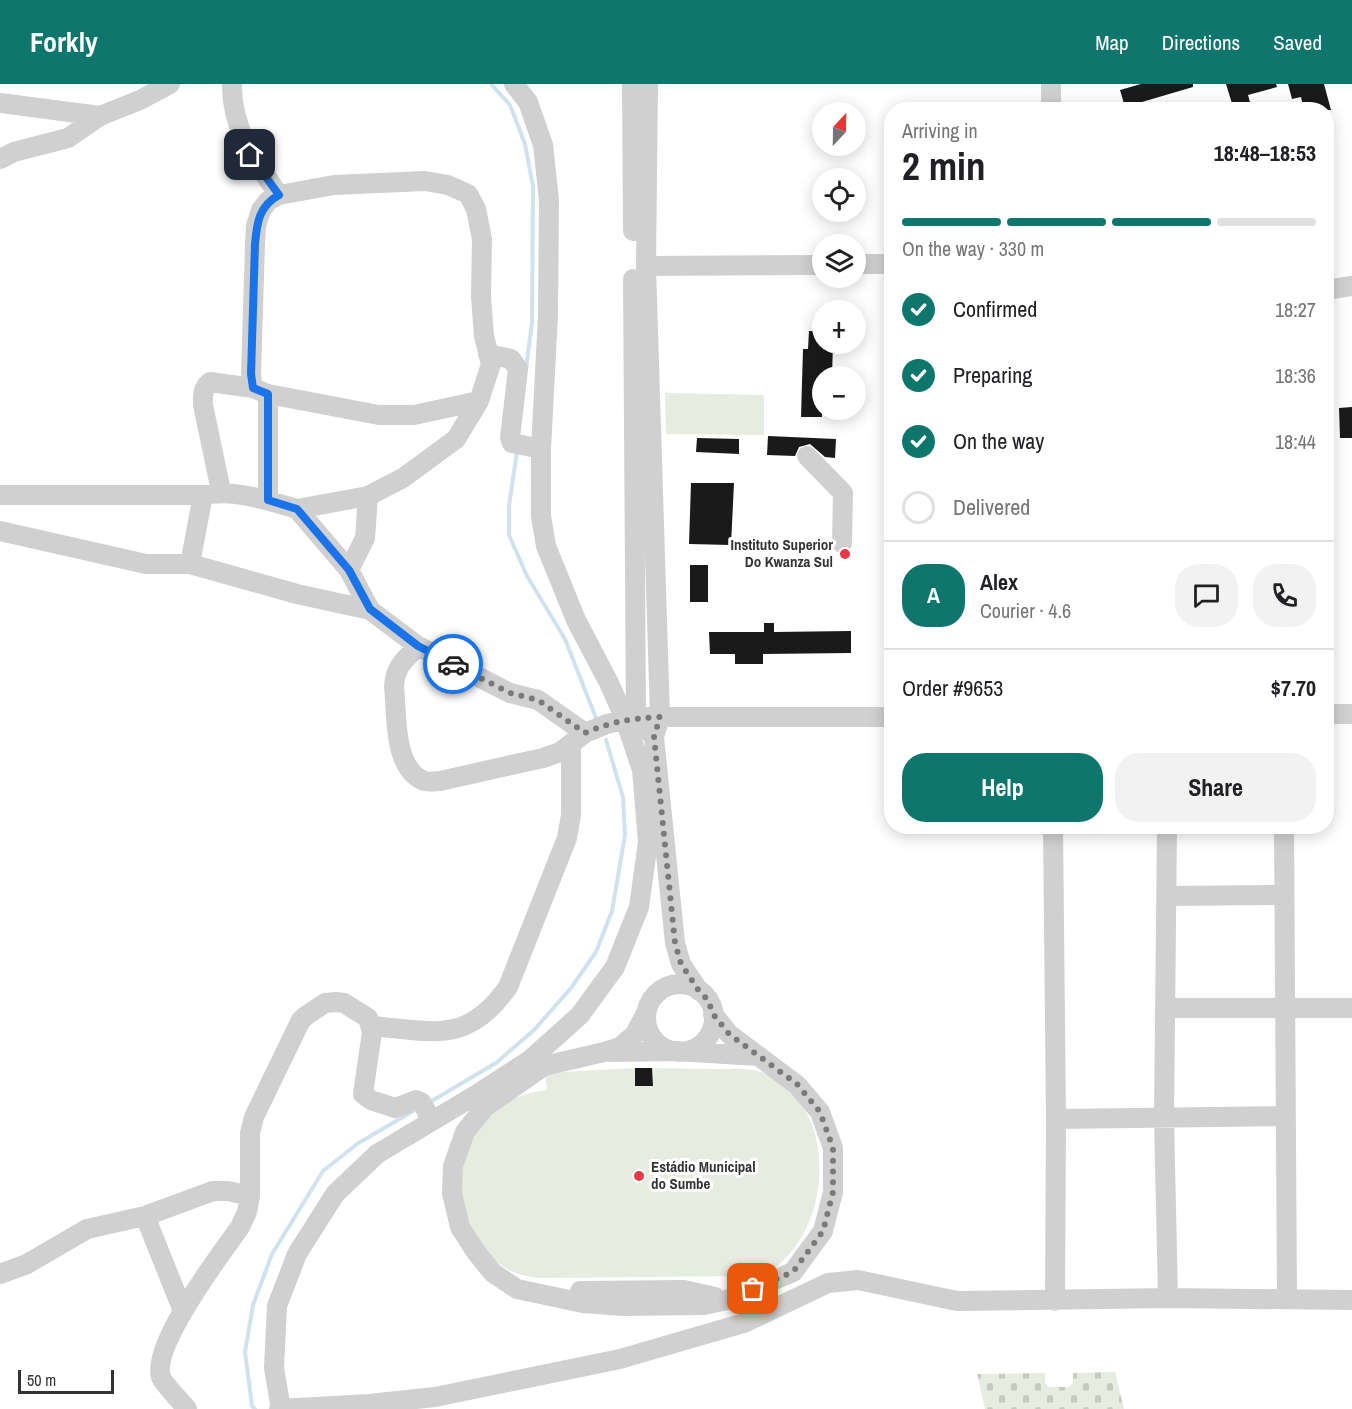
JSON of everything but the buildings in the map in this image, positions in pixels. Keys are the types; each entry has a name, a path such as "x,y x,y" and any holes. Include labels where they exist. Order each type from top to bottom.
{"street":[{"path":"0,159 15,152 68,138 138,92 170,84"},
{"path":"232,84 234,106 246,145 279,195"},
{"path":"514,84 528,102 543,145 549,200 548,315 531,447 546,546 576,620 609,683 630,718 654,737"},
{"path":"632,84 630,718 642,770 648,842 639,907 615,967 580,1015 530,1060 428,1113 377,1154 335,1194 297,1254 278,1306 274,1368 280,1409 369,1404 435,1397 620,1359 744,1323 828,1283 858,1281 957,1301 1168,1298 1352,1300"},
{"path":"648,84 646,266 660,717 654,737 675,943 681,964 699,991 708,1000 713,1014 729,1034 797,1084 820,1112 833,1148 833,1192 823,1231 793,1272 727,1300 684,1290 585,1290 554,1297 517,1289 493,1273 460,1227 452,1193 453,1166 465,1132 486,1107 544,1066 620,1047 635,1034 649,1003 661,989 675,943"},
{"path":"1051,84 1051,102"},
{"path":"0,103 100,116"},
{"path":"0,495 212,493 268,500 297,509 368,496 403,478 456,439 478,401 491,364 484,336 481,297 482,239 476,208 468,194 448,185 425,181 334,185 279,195 268,201 261,210 256,226 251,357 260,391 268,500"},
{"path":"866,264 884,264"},
{"path":"646,266 812,265"},
{"path":"1334,289 1352,286"},
{"path":"488,354 511,359 518,369 510,438 512,443 531,447"},
{"path":"190,564 212,493 203,405 203,392 205,386 210,382 379,415 414,415 478,401"},
{"path":"807,456 843,494 842,543"},
{"path":"349,570 365,537 368,496"},
{"path":"297,509 349,570 370,609 418,646 510,693 538,700 578,738"},
{"path":"0,531 146,564 190,564 297,594 370,609"},
{"path":"418,646 399,664 394,686 402,757 408,770 423,781 440,781 543,758 560,752 578,738 607,724 630,718 884,717"},
{"path":"1334,714 1352,714"},
{"path":"371,1026 441,1032 469,1025 486,1013 508,987 567,838 578,738"},
{"path":"1053,834 1055,1301"},
{"path":"1167,834 1164,1118 1168,1298"},
{"path":"1284,834 1287,1299"},
{"path":"1166,896 1283,895"},
{"path":"661,989 681,984 699,991"},
{"path":"187,1409 161,1377 165,1350 183,1311 240,1227 247,1212 250,1196 250,1132 254,1117 302,1020 325,1003 344,1003 363,1014 368,1018 372,1032 363,1094 371,1100 395,1108 416,1100 428,1113"},
{"path":"1166,1008 1352,1008"},
{"path":"646,1013 649,1032 659,1045 676,1052 687,1051 703,1043 713,1024 713,1014"},
{"path":"604,1052 676,1052 758,1056"},
{"path":"1056,1119 1285,1116"},
{"path":"0,1274 27,1264 87,1229 145,1216 213,1191 228,1191 250,1196"},
{"path":"145,1216 183,1311"}],"green space":[{"path":"665,393 764,395 764,435 666,434"},
{"name":"Estádio Municipal do Sumbe","path":"635,1068 754,1070 767,1074 788,1089 804,1108 814,1131 819,1157 819,1183 814,1209 804,1233 790,1253 770,1272 752,1276 538,1278 517,1274 501,1265 479,1240 466,1215 461,1190 461,1166 468,1144 480,1124 497,1108 520,1096 547,1090 545,1073"},
{"path":"1115,1372 1124,1409 985,1409 977,1374 1045,1373 1045,1383 1049,1387 1069,1387 1073,1383 1073,1373"}],"waterway":[{"path":"491,84 510,105 525,144 533,187 532,322 526,369"},
{"path":"517,451 509,506 509,535 527,576 565,639 596,718"},
{"path":"430,1102 496,1063 535,1029 571,988 596,952 612,911 625,835 623,797 606,740"},
{"path":"255,1409 252,1406 245,1352 253,1305 272,1254 323,1171 357,1144 413,1111"}],"way so far":[{"path":"453,664 510,693 538,700 585,733 625,719 660,717 654,737 675,943 681,964 699,991 708,1000 713,1014 729,1034 797,1084 820,1112 833,1148 833,1192 823,1231 793,1272 753,1289"}],"place":[{"name":"Instituto Superior Do Kwanza Sul","path":"845,554"},
{"name":"Estádio Municipal do Sumbe","path":"639,1176"}],"route":[{"path":"250,155 279,195 268,201 261,210 256,226 255,244 251,374 253,388 268,394 268,500 297,509 349,570 370,609 418,646 453,664"}]}
